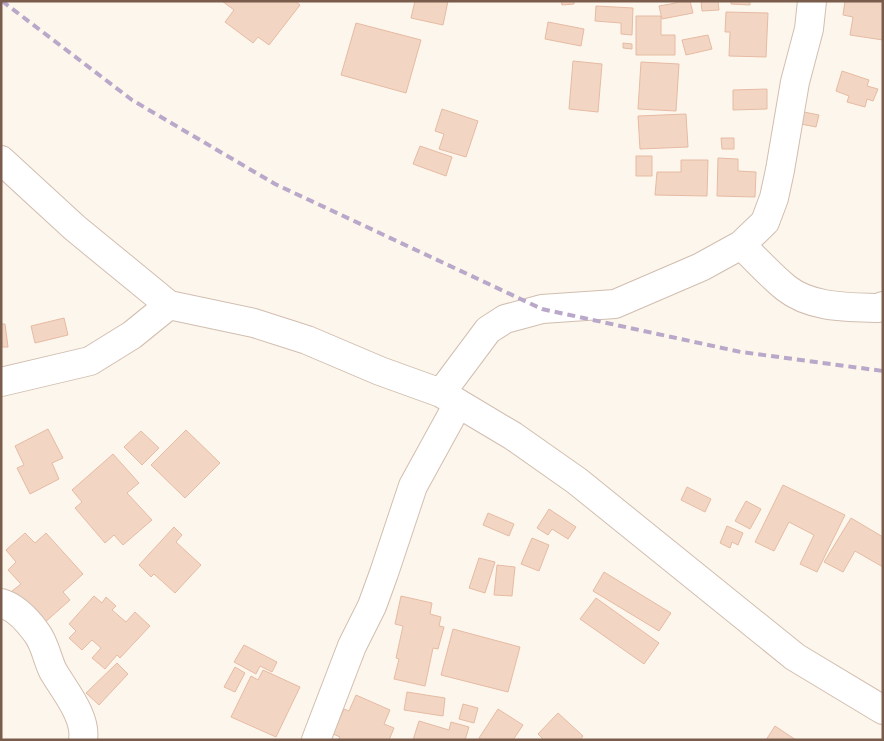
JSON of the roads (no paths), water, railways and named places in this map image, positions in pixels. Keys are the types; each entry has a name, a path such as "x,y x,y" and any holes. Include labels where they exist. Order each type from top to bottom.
{"street":[{"path":"316,740 352,646 372,606 413,486 449,399 488,330 505,319 542,309 615,304 701,267 742,245 765,222 774,198 780,170 795,82 809,30 812,1"},
{"path":"1,160 75,228 169,305 254,323 307,340 449,399 513,436 577,481 795,657 883,710"},
{"path":"742,245 786,288 801,297 815,302 844,307 878,308 883,306"},
{"path":"1,382 90,360 132,336 169,305"},
{"path":"1,603 16,610 38,633 53,670 72,701 83,724 83,740"}],"railway":[{"path":"2,1 132,100 275,184 542,309 741,352 883,371"}]}
